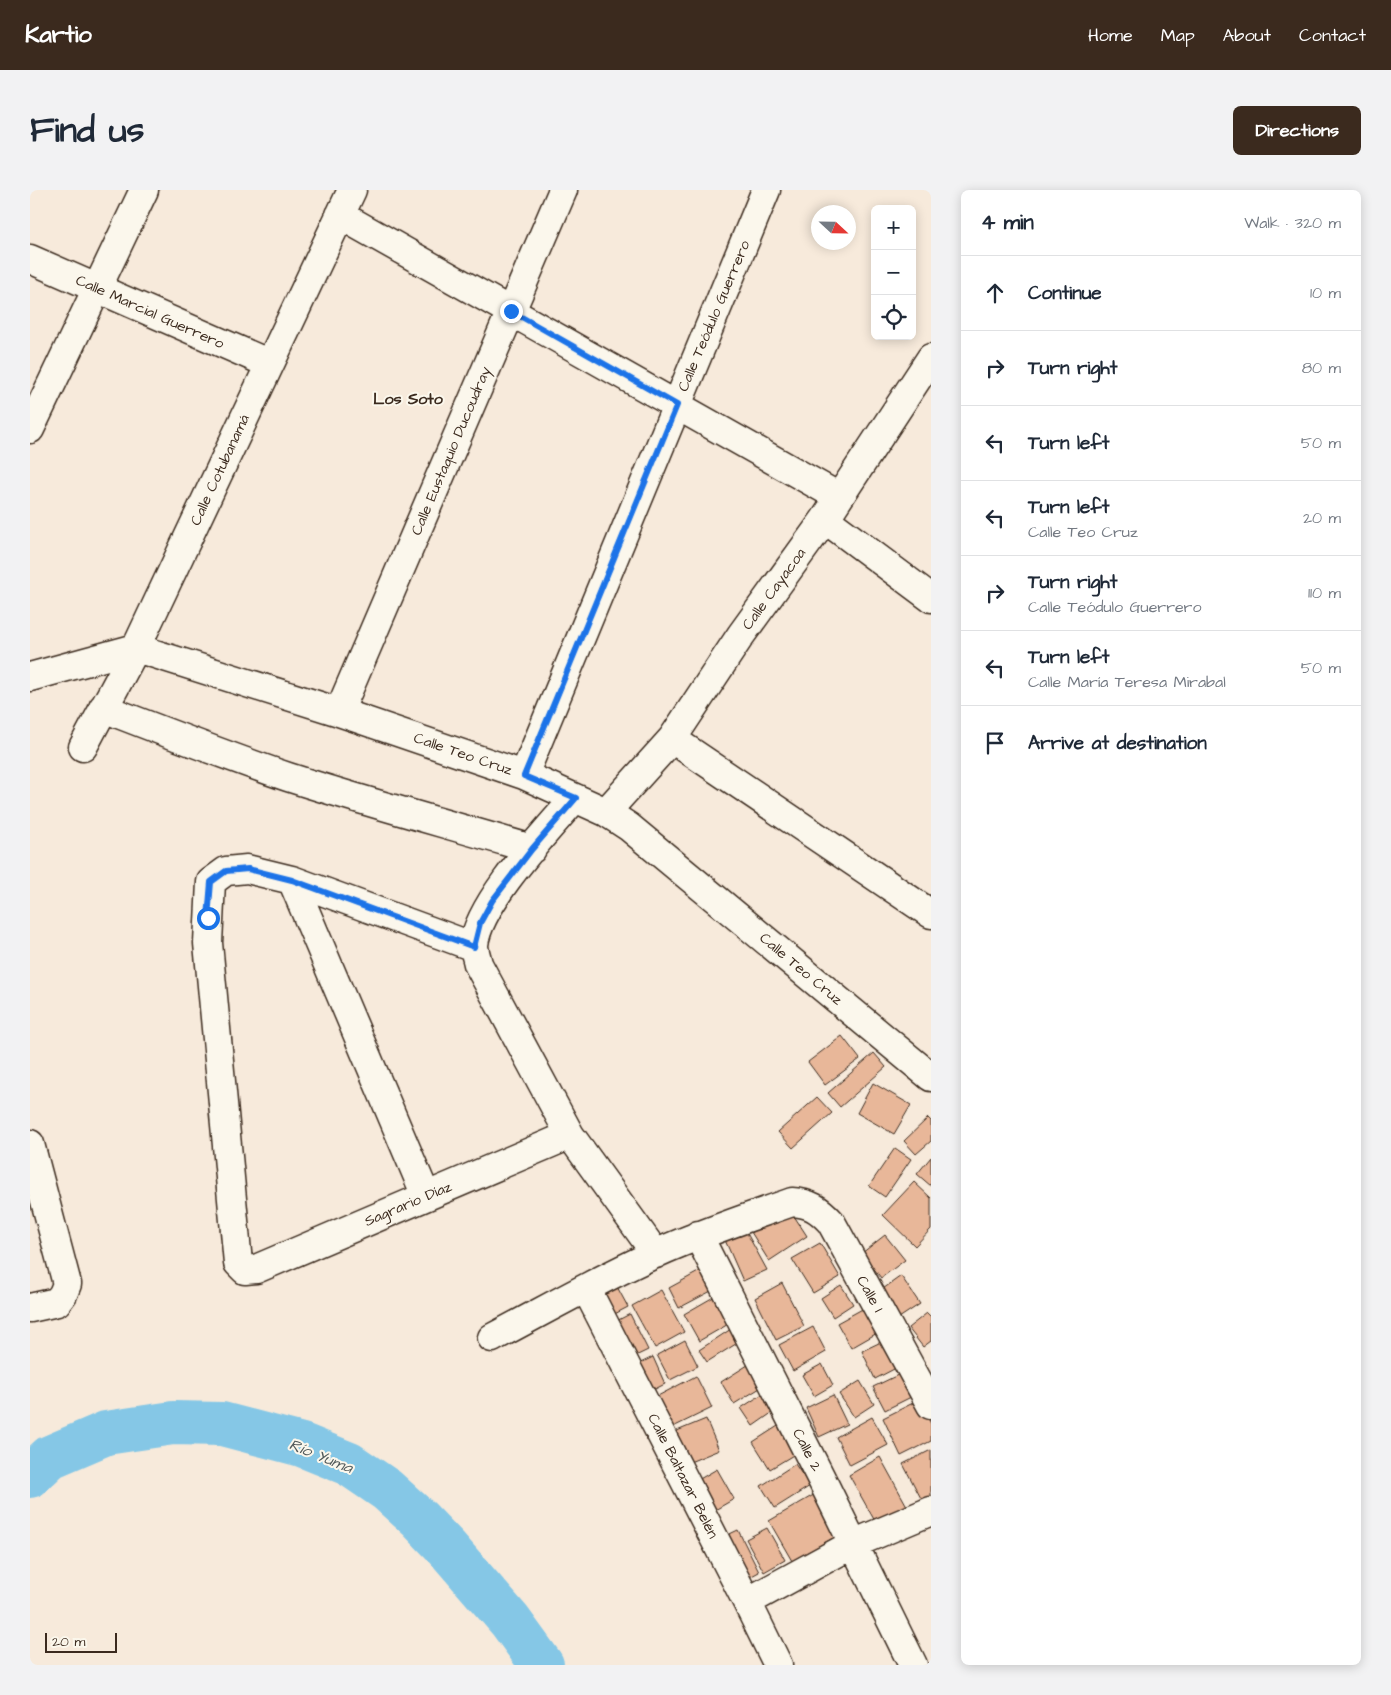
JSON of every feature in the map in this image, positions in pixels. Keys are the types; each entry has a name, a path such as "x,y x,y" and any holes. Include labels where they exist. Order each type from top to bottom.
{"street":[{"path":"30,429 144,190"},
{"name":"Calle Cotubanamá","path":"83,747 136,648 352,190"},
{"name":"Calle Eustaquio Ducoudray","path":"340,712 563,190"},
{"name":"Calle Teódulo Guerrero","path":"524,776 766,190"},
{"path":"340,215 677,405 832,508 929,594"},
{"name":"Calle Marcial Guerrero","path":"30,259 270,364"},
{"name":"Calle Cayacoa","path":"606,812 672,739 741,635 832,508 931,358"},
{"path":"30,677 136,648"},
{"name":"Calle Teo Cruz","path":"136,648 340,712 524,776 606,812 629,827 931,1077"},
{"path":"103,708 172,735 288,776 372,803 532,849"},
{"path":"672,739 931,914"},
{"path":"576,798 532,849 492,901 480,923 474,947 478,964 570,1135 656,1254"},
{"name":"Sagrario Díaz","path":"292,880 248,869 226,871 211,882 208,943 238,1263 245,1270 256,1269 570,1135"},
{"path":"292,880 474,947"},
{"path":"292,880 426,1196"},
{"path":"30,1144 67,1284 57,1302 30,1308"},
{"name":"Calle 1","path":"698,1235 792,1202 814,1206 830,1222 931,1405"},
{"path":"492,1338 586,1288 698,1235"},
{"name":"Calle 2","path":"698,1235 913,1665"},
{"name":"Calle Baltazar Belén","path":"586,1288 748,1602 778,1665"},
{"path":"748,1602 854,1544 931,1511"}],"building":[{"path":"842,1036 860,1059 825,1085 808,1062"},
{"path":"874,1053 886,1067 840,1107 828,1093"},
{"path":"873,1083 911,1105 894,1134 857,1113"},
{"path":"817,1097 832,1113 793,1148 778,1132"},
{"path":"928,1118 931,1121 931,1141 916,1154 904,1141"},
{"path":"895,1148 911,1159 885,1197 869,1186"},
{"path":"931,1157 931,1186 917,1174"},
{"path":"914,1182 931,1198 931,1229 915,1246 883,1215"},
{"path":"783,1199 807,1236 769,1261 746,1224"},
{"path":"743,1226 767,1270 743,1281 721,1231"},
{"path":"885,1235 905,1260 881,1278 862,1253"},
{"path":"820,1243 840,1277 813,1293 792,1259"},
{"path":"702,1270 713,1290 679,1308 669,1288"},
{"path":"901,1276 920,1304 899,1318 880,1291"},
{"path":"615,1283 628,1307 605,1319 593,1295"},
{"path":"782,1283 804,1326 776,1340 755,1298"},
{"path":"841,1285 853,1304 833,1317 821,1298"},
{"path":"661,1290 684,1332 655,1348 632,1306"},
{"path":"717,1295 732,1322 699,1341 684,1314"},
{"path":"866,1307 879,1332 851,1348 837,1323"},
{"path":"927,1313 931,1317 931,1341 923,1347 908,1328"},
{"path":"630,1314 648,1350 617,1365 599,1330"},
{"path":"813,1327 826,1352 793,1371 779,1345"},
{"path":"731,1329 739,1342 707,1362 699,1350"},
{"path":"685,1340 698,1366 670,1380 657,1355"},
{"path":"883,1341 896,1368 875,1379 862,1351"},
{"path":"653,1357 665,1384 631,1401 618,1374"},
{"path":"751,1363 765,1385 734,1404 721,1382"},
{"path":"822,1364 833,1385 814,1396 802,1375"},
{"path":"902,1373 913,1396 885,1410 873,1387"},
{"path":"696,1376 712,1408 667,1430 652,1399"},
{"path":"860,1381 874,1404 854,1417 839,1394"},
{"path":"764,1393 776,1410 753,1426 741,1408"},
{"path":"833,1395 847,1424 819,1437 806,1408"},
{"path":"919,1400 931,1424 931,1441 901,1456 883,1418"},
{"path":"872,1417 888,1445 850,1465 836,1437"},
{"path":"706,1419 719,1450 673,1469 660,1438"},
{"path":"778,1426 795,1454 770,1469 753,1442"},
{"path":"931,1450 931,1501 924,1504 903,1464"},
{"path":"880,1457 907,1506 876,1523 849,1475"},
{"path":"795,1464 810,1486 775,1508 761,1486"},
{"path":"717,1469 734,1499 708,1514 691,1484"},
{"path":"817,1493 840,1534 792,1561 769,1521"},
{"path":"767,1528 785,1560 764,1572 746,1539"},
{"path":"738,1530 759,1572 735,1585 713,1542"}],"waterway":[{"name":"Río Yuma","path":"30,1476 50,1457 106,1433 173,1423 222,1424 302,1445 349,1464 387,1490 419,1519 446,1547 510,1621 542,1665"}],"district":[{"name":"Los Soto","path":"408,399"}],"route":[{"path":"208,918 211,882 226,871 248,869 292,880 474,947 480,923 492,901 532,849 576,798 524,776 677,405 511,311"}]}
